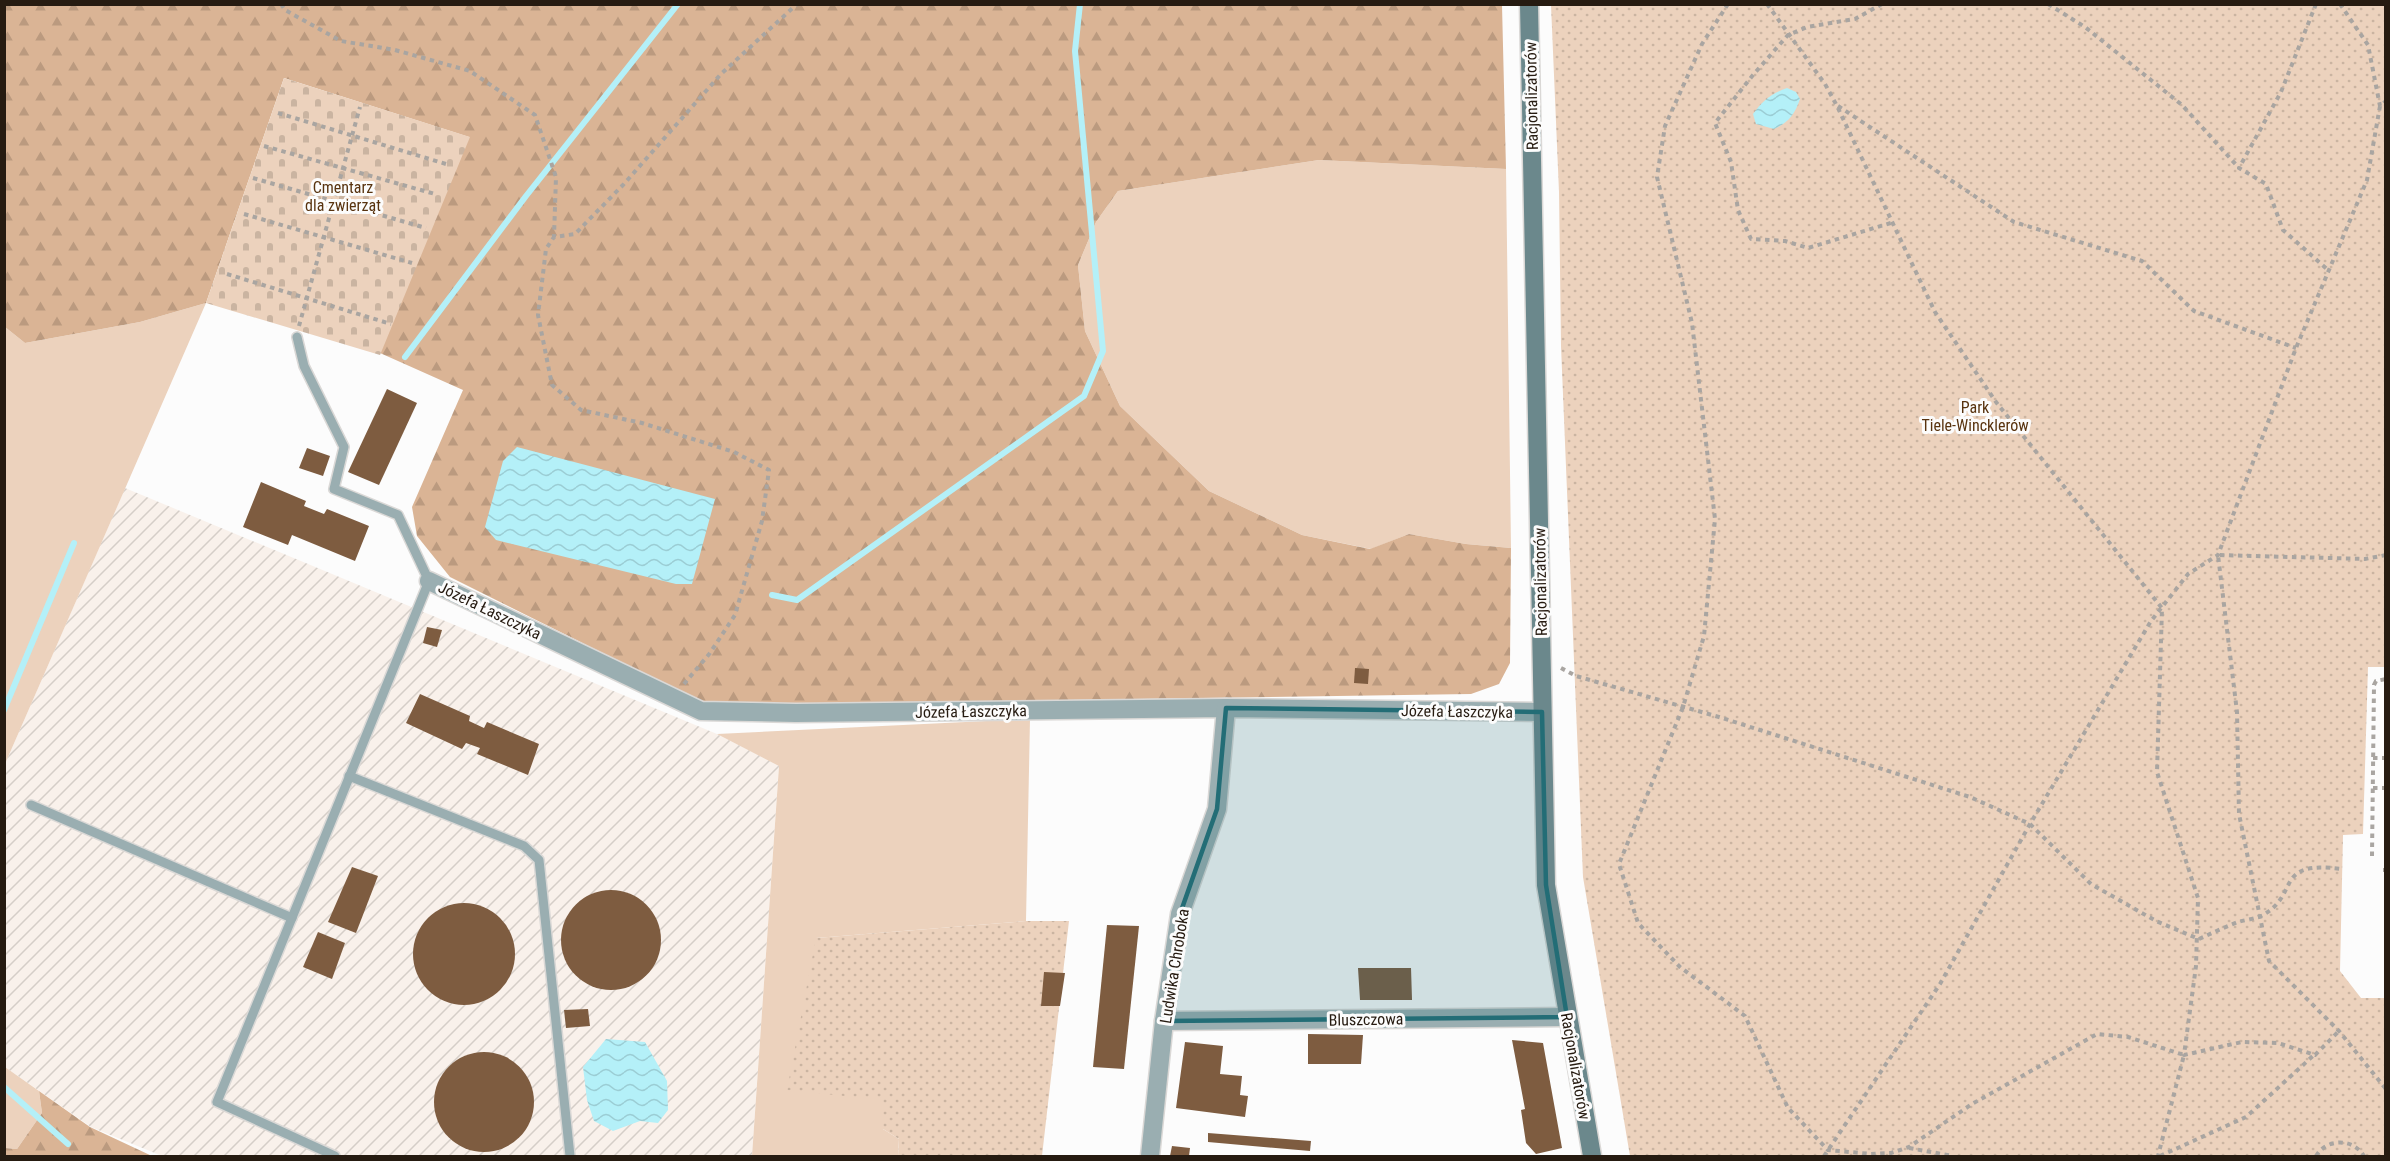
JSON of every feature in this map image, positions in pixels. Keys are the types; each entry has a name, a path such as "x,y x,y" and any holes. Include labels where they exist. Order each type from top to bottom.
{"street":[{"name":"Racjonalizatorów","path":"1529,4 1546,885 1592,1156"},
{"name":"Józefa Łaszczyka","path":"429,581 700,711 796,713 1226,708 1542,712"},
{"name":"Ludwika Chroboka","path":"1150,1156 1164,1022 1180,914 1217,809 1226,708"},
{"name":"Bluszczowa","path":"1164,1022 1567,1017"}],"lane":[{"path":"297,336 304,366 344,447 334,489 398,515 429,581 217,1102 335,1156"},
{"path":"349,776 524,846 539,860 570,1156"},
{"path":"32,805 292,918"}],"path":[{"path":"281,4 285,10 341,41 395,50 470,70 536,115 556,177 555,237 546,249 538,315 552,385 581,410 642,423 724,448 769,470 762,521 735,615 710,652 671,697"},
{"path":"555,237 575,234 623,185 721,74 797,4"},
{"path":"1728,4 1702,44 1665,126 1657,177 1692,323 1715,519 1704,636 1683,706 1619,864 1638,923 1680,967 1745,1016 1788,1108 1828,1150 1870,1154 1891,1153 1909,1147 1972,1104 2097,1034 2128,1037 2184,1055 2242,1042 2278,1042 2315,1055"},
{"path":"1767,4 1825,84 1894,222 1935,312 1996,402 2162,608 2157,772 2198,898 2199,939 2184,1055 2159,1156"},
{"path":"1882,4 1855,20 1807,27 1788,35 1715,123 1731,162 1738,210 1751,239 1785,241 1808,248 1894,222"},
{"path":"2048,4 2085,27 2182,105 2239,168 2266,184 2283,230 2328,270"},
{"path":"2239,168 2281,92 2316,4"},
{"path":"2340,4 2368,45 2380,106 2367,180 2296,348 2218,555 2237,712 2239,814 2269,960 2338,1031 2385,1089"},
{"path":"2380,106 2385,101"},
{"path":"1837,106 2014,222 2142,261 2194,311 2296,348"},
{"path":"297,336 360,107"},
{"path":"278,113 446,164"},
{"path":"264,146 435,194"},
{"path":"253,178 426,228"},
{"path":"244,214 412,263"},
{"path":"227,274 391,324"},
{"path":"1824,1156 1940,984 2030,824 2151,621 2187,574 2218,555 2365,559 2385,555"},
{"path":"1542,659 1576,676 1683,706 1970,797 2030,824 2091,884 2156,921 2199,939 2261,916 2278,901 2294,874 2321,866 2342,869"},
{"path":"2372,856 2374,685 2385,679"},
{"path":"2373,758 2385,758"},
{"path":"2373,788 2385,788"},
{"path":"2159,1156 2246,1118 2338,1031"},
{"path":"2316,1156 2325,1146 2344,1142 2353,1146 2364,1156"},
{"path":"1909,1147 1953,1156"}],"highlighted area":[{"path":"1226,708 1542,712 1546,885 1567,1017 1164,1021 1180,914 1217,809"}],"shaded area":[{"path":"125,488 717,734 779,765 752,1156 162,1156 91,1127 5,1067 5,764"}],"green space":[{"path":"4,5 1502,5 1506,169 1319,160 1118,191 1096,222 1078,265 1085,331 1120,406 1209,491 1302,535 1370,549 1409,534 1466,544 1511,548 1510,663 1499,684 1471,694 720,705 699,701 450,577 417,536 412,507 463,390 380,353 469,137 284,78 206,303 140,322 25,343 5,327"},
{"name":"Park Tiele-Wincklerów","path":"1551,5 2385,5 2386,667 2368,667 2363,834 2343,835 2340,971 2361,998 2385,998 2385,1156 1630,1156 1583,877 1561,346 1559,192"},
{"name":"Cmentarz dla zwierząt","path":"284,78 470,137 380,355 206,303"},
{"path":"1319,160 1506,169 1511,548 1466,544 1409,534 1371,549 1302,535 1209,491 1120,406 1085,331 1078,265 1096,222 1118,191"},
{"path":"206,303 5,764 5,327 25,343 140,322"},
{"path":"1030,719 1026,921 816,938 884,1100 883,1129 899,1139 898,1156 752,1156 779,766 717,734"},
{"path":"1026,921 1069,921 1042,1156 898,1156 899,1139 883,1129 883,1100 787,1090 816,938"},
{"path":"5,1067 39,1091 42,1113 17,1149 5,1148"},
{"path":"39,1091 90,1127 152,1156 5,1156 5,1148 17,1149 42,1113"}],"water":[{"path":"1787,88 1796,92 1800,99 1790,117 1774,129 1756,124 1753,114 1760,105 1772,95"},
{"path":"517,447 715,499 692,584 676,584 496,540 485,527 503,461"},
{"path":"606,1039 645,1042 667,1081 668,1110 658,1123 640,1121 613,1131 594,1121 587,1100 583,1067"}],"building":[{"path":"387,389 417,403 379,485 348,472"},
{"path":"307,448 330,456 323,476 299,468"},
{"path":"261,482 306,501 304,506 324,514 327,509 369,526 355,561 292,535 288,545 243,527"},
{"path":"427,627 442,630 437,647 423,643"},
{"path":"1355,668 1369,669 1368,684 1354,683"},
{"path":"420,694 470,716 469,721 484,728 487,722 539,744 528,775 477,754 480,748 466,743 462,749 406,723"},
{"path":"352,867 378,876 356,933 328,922"},
{"path":"611,890 630,893 647,904 658,921 661,940 658,959 647,976 630,987 611,990 592,987 575,976 564,959 561,940 564,921 575,904 592,893"},
{"path":"464,903 483,907 500,918 511,935 515,954 511,973 500,990 483,1001 464,1005 445,1001 428,990 417,973 413,954 417,935 428,918 445,907"},
{"path":"1107,925 1139,926 1124,1069 1093,1067"},
{"path":"318,932 345,943 332,979 303,967"},
{"path":"1358,968 1411,968 1412,1000 1360,1000"},
{"path":"1044,972 1065,973 1060,1006 1041,1006"},
{"path":"588,1009 590,1026 566,1028 564,1010"},
{"path":"1308,1034 1363,1035 1361,1064 1308,1064"},
{"path":"1512,1040 1543,1043 1562,1148 1536,1154 1526,1143 1521,1110 1525,1109"},
{"path":"1185,1042 1223,1046 1220,1074 1242,1076 1240,1095 1248,1096 1245,1117 1176,1108"},
{"path":"484,1052 503,1056 520,1066 530,1083 534,1102 530,1121 520,1138 503,1148 484,1152 465,1148 448,1138 438,1121 434,1102 438,1083 448,1066 465,1056"},
{"path":"1208,1133 1311,1141 1310,1151 1208,1142"},
{"path":"1172,1146 1190,1148 1189,1156 1170,1156"}],"waterway":[{"path":"405,357 526,196 678,4"},
{"path":"772,595 797,600 1084,396 1103,351 1075,51 1080,4"},
{"path":"4,710 74,543"},
{"path":"4,1087 68,1144"}]}
